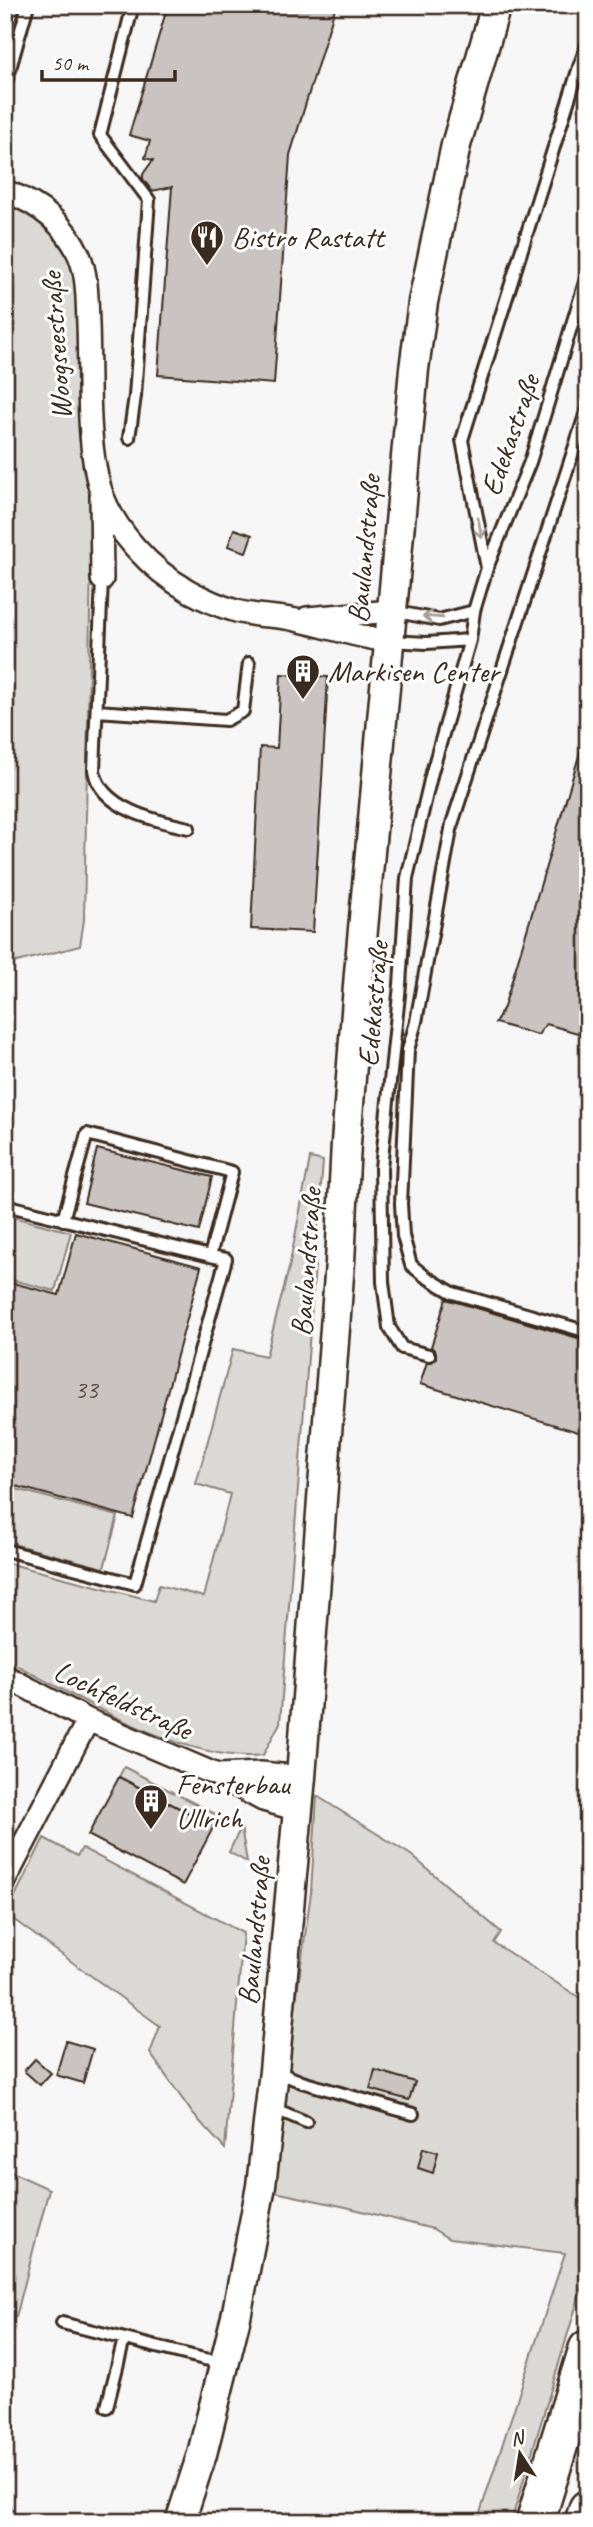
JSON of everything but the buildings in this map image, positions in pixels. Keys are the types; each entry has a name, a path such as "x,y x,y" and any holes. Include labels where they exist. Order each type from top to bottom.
{"highway":[{"path":"535,2522 588,2349"},
{"path":"584,2522 588,2509"}],"street":[{"name":"Baulandstraße","path":"180,2522 227,2362 261,2186 301,1777 358,986 414,369 423,302 456,145 496,5"},
{"name":"Woogseestraße","path":"5,191 26,198 52,217 68,235 80,257 87,293 93,459 101,491 116,521 137,549 161,572 189,591 234,611 294,619 359,638 389,641"},
{"name":"Woogseestraße","path":"101,491 102,579"},
{"name":"Woogseestraße","path":"294,619 391,611"},
{"name":"Lochfeldstraße","path":"5,1676 88,1720 217,1775 262,1800 298,1810"},
{"path":"5,1880 88,1720"},
{"name":"Lochfeldstraße","path":"217,1775 261,1773 301,1777"}],"lane":[{"path":"5,86 28,5"},
{"path":"129,438 135,396 149,200 100,135 133,5"},
{"path":"488,568 462,440 584,65 588,42"},
{"path":"584,65 588,75"},
{"name":"Edekastraße","path":"429,1355 402,1348 389,1327 383,1282 381,1168 400,985 407,878 432,772 470,640 474,611 530,462 588,272"},
{"path":"588,406 452,824 416,1022 408,1050 401,1204 402,1236 411,1265 426,1277 453,1293 588,1332"},
{"path":"102,579 94,770 96,782 106,795 149,819 189,828"},
{"path":"391,611 439,620 474,611"},
{"path":"389,641 426,643 470,640"},
{"path":"97,711 226,720 243,710 248,663"},
{"path":"62,1220 87,1134 232,1172 210,1256"},
{"path":"5,1205 226,1259 135,1584 5,1550"},
{"path":"274,2071 302,2082 413,2113"},
{"path":"269,2106 306,2122"},
{"path":"62,2323 204,2360 227,2362"},
{"path":"107,2407 124,2339"}],"shaded area":[{"path":"5,204 61,227 80,257 93,459 84,920 80,946 5,965 5,425 13,408 5,399"},
{"path":"310,1158 323,1161 280,1723 263,1755 233,1755 200,1749 131,1724 5,1659 5,1569 7,1563 154,1601 159,1585 204,1597 230,1494 196,1484 233,1349 266,1356 289,1268"},
{"path":"5,1215 71,1232 55,1291 5,1278"},
{"path":"5,1486 118,1516 104,1568 5,1542"},
{"path":"124,1767 219,1816 214,1826 119,1777"},
{"path":"317,1796 411,1855 501,1932 494,1943 588,2003 588,2267 511,2522 477,2522 565,2253 449,2239 433,2229 270,2191 311,1892"},
{"path":"241,1827 247,1862 229,1852"},
{"path":"44,1838 77,1856 82,1848 243,1933 225,2149 193,2114 150,2053 160,2026 6,1914"},
{"path":"5,2169 49,2189 16,2317 5,2315"}],"place":[{"name":"Bistro Rastatt","path":"207,267"},
{"name":"Markisen Center","path":"303,701"},
{"name":"Fensterbau Ullrich","path":"151,1831"}]}
